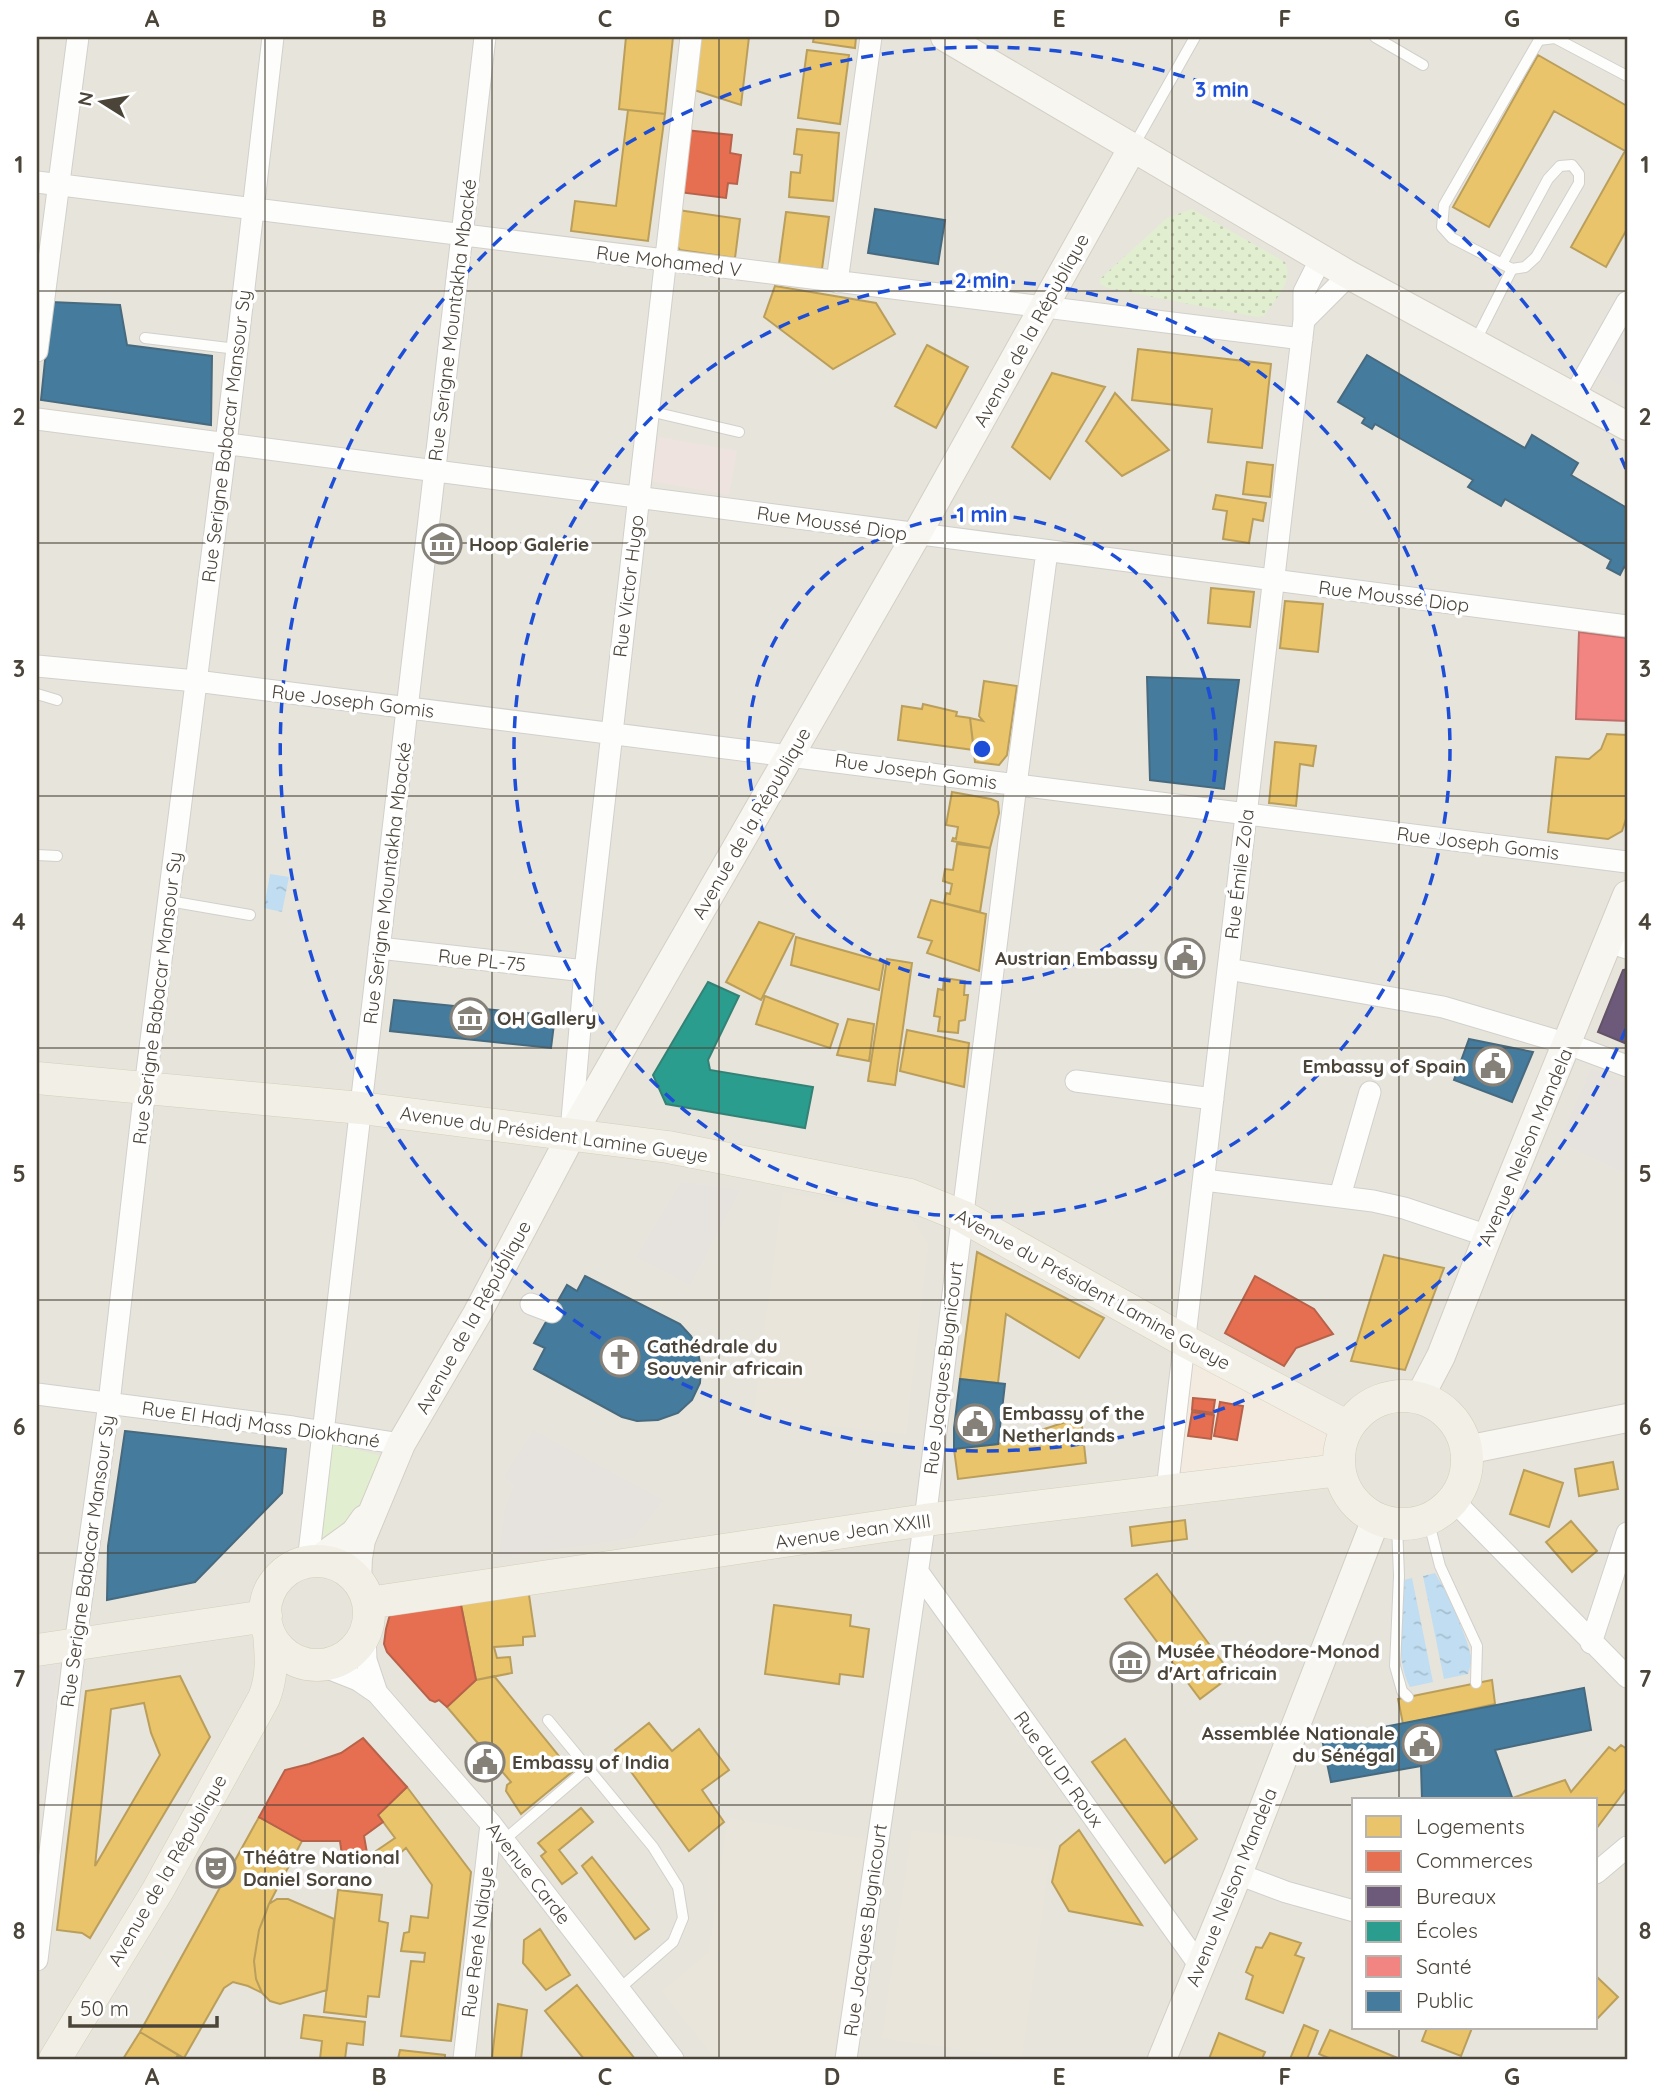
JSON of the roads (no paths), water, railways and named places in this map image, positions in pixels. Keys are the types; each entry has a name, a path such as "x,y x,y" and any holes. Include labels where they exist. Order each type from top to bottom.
{"main road":[{"name":"Avenue du Président Lamine Gueye","path":"37,1078 361,1108 668,1147 910,1195 962,1216 1348,1427"},
{"path":"1403,1395 1419,1398 1441,1408 1458,1426 1466,1450 1465,1476 1453,1500 1428,1519 1417,1523 1386,1521 1365,1513 1349,1496 1339,1470 1340,1448 1348,1427 1358,1414 1371,1404 1403,1395"},
{"name":"Avenue Jean XXIII","path":"364,1605 925,1520 1339,1470"},
{"path":"312,1562 334,1564 351,1574 364,1605 355,1648 348,1655 330,1664 294,1660 279,1648 267,1625 268,1598 277,1581 291,1569 312,1562"},
{"path":"37,1650 267,1625"},
{"name":"Avenue de la République","path":"54,2059 158,1890 255,1716 270,1682 267,1625"},
{"name":"Avenue de la République","path":"255,1716 281,1690 320,1665"}],"street":[{"path":"37,351 78,37"},
{"name":"Rue Serigne Babacar Mansour Sy","path":"37,1959 75,1645 109,1403 273,37"},
{"name":"Rue Serigne Mountakha Mbacké","path":"312,1562 324,1431 485,37"},
{"name":"Rue Victor Hugo","path":"571,1136 584,971 691,37"},
{"path":"837,282 871,37"},
{"path":"945,37 1349,275 1627,426"},
{"name":"Avenue de la République","path":"364,1605 361,1540 401,1444 477,1314 571,1136 917,534 1133,147"},
{"name":"Rue Mohamed V","path":"37,182 1042,308 1303,329"},
{"name":"Rue Émile Zola","path":"1167,1490 1303,329 1304,292 1321,258"},
{"path":"1303,329 1349,275"},
{"path":"1574,396 1627,302"},
{"name":"Rue Moussé Diop","path":"37,419 1627,626"},
{"name":"Rue Jacques Bugnicourt","path":"846,2059 925,1520 1047,551"},
{"name":"Rue Joseph Gomis","path":"37,666 196,681 790,754 1627,862"},
{"name":"Avenue Nelson Mandela","path":"1419,1398 1441,1356 1568,1044 1618,945 1627,895"},
{"name":"Rue PL-75","path":"379,948 584,971"},
{"path":"1228,969 1443,1007 1568,1044 1627,1066"},
{"path":"1076,1081 1213,1099"},
{"path":"1340,1196 1370,1092"},
{"path":"1204,1180 1340,1196 1404,1208 1488,1236"},
{"path":"531,1304 552,1312"},
{"name":"Rue El Hadj Mass Diokhané","path":"37,1394 324,1431 401,1444"},
{"path":"1466,1450 1627,1418"},
{"path":"1453,1500 1627,1677"},
{"name":"Avenue de la République","path":"312,1562 355,1533 376,1502"},
{"name":"Avenue Nelson Mandela","path":"1162,2059 1386,1521"},
{"path":"1591,1643 1627,1533"},
{"name":"Rue du Dr Roux","path":"918,1572 1200,1966"},
{"name":"Avenue Carde","path":"364,1605 366,1660 377,1693"},
{"name":"Avenue Carde","path":"320,1665 358,1681 377,1693 497,1832 673,2059"},
{"name":"Rue René Ndiaye","path":"464,2059 497,1832"},
{"path":"1598,1871 1627,1847"},
{"path":"1238,1874 1286,1892 1352,1910"}],"lane":[{"path":"1133,147 1195,37"},
{"path":"1374,37 1423,65"},
{"path":"1474,343 1507,267 1548,179 1560,166 1572,165 1579,174 1579,183 1536,257 1525,267 1507,267 1452,238 1442,227 1444,205 1539,40 1555,38 1627,76"},
{"path":"145,338 237,349"},
{"path":"649,411 739,432"},
{"path":"37,694 57,700"},
{"path":"37,855 57,856"},
{"path":"169,901 250,915"},
{"path":"1428,1519 1440,1566 1477,1646 1476,1683"},
{"path":"1386,1521 1399,1576 1395,1666 1402,1691 1408,1698"},
{"path":"548,1720 653,1847 678,1886 683,1918 673,1942 619,1989"},
{"path":"497,1832 587,1768"}],"water":[{"path":"270,874 289,877 282,912 264,908"},
{"path":"1435,1573 1451,1600 1472,1660 1468,1674 1444,1679 1423,1576"},
{"path":"1412,1578 1433,1682 1410,1687 1402,1664 1400,1635 1404,1580"}],"place":[{"name":"Hoop Galerie","path":"442,544"},
{"name":"Austrian Embassy","path":"1185,958"},
{"name":"OH Gallery","path":"470,1018"},
{"name":"Embassy of Spain","path":"1493,1066"},
{"name":"Cathédrale du Souvenir africain","path":"620,1357"},
{"name":"Embassy of the Netherlands","path":"975,1424"},
{"name":"Musée Théodore-Monod d'Art africain","path":"1130,1662"},
{"name":"Assemblée Nationale du Sénégal","path":"1422,1744"},
{"name":"Embassy of India","path":"485,1762"},
{"name":"Théâtre National Daniel Sorano","path":"216,1868"}]}
